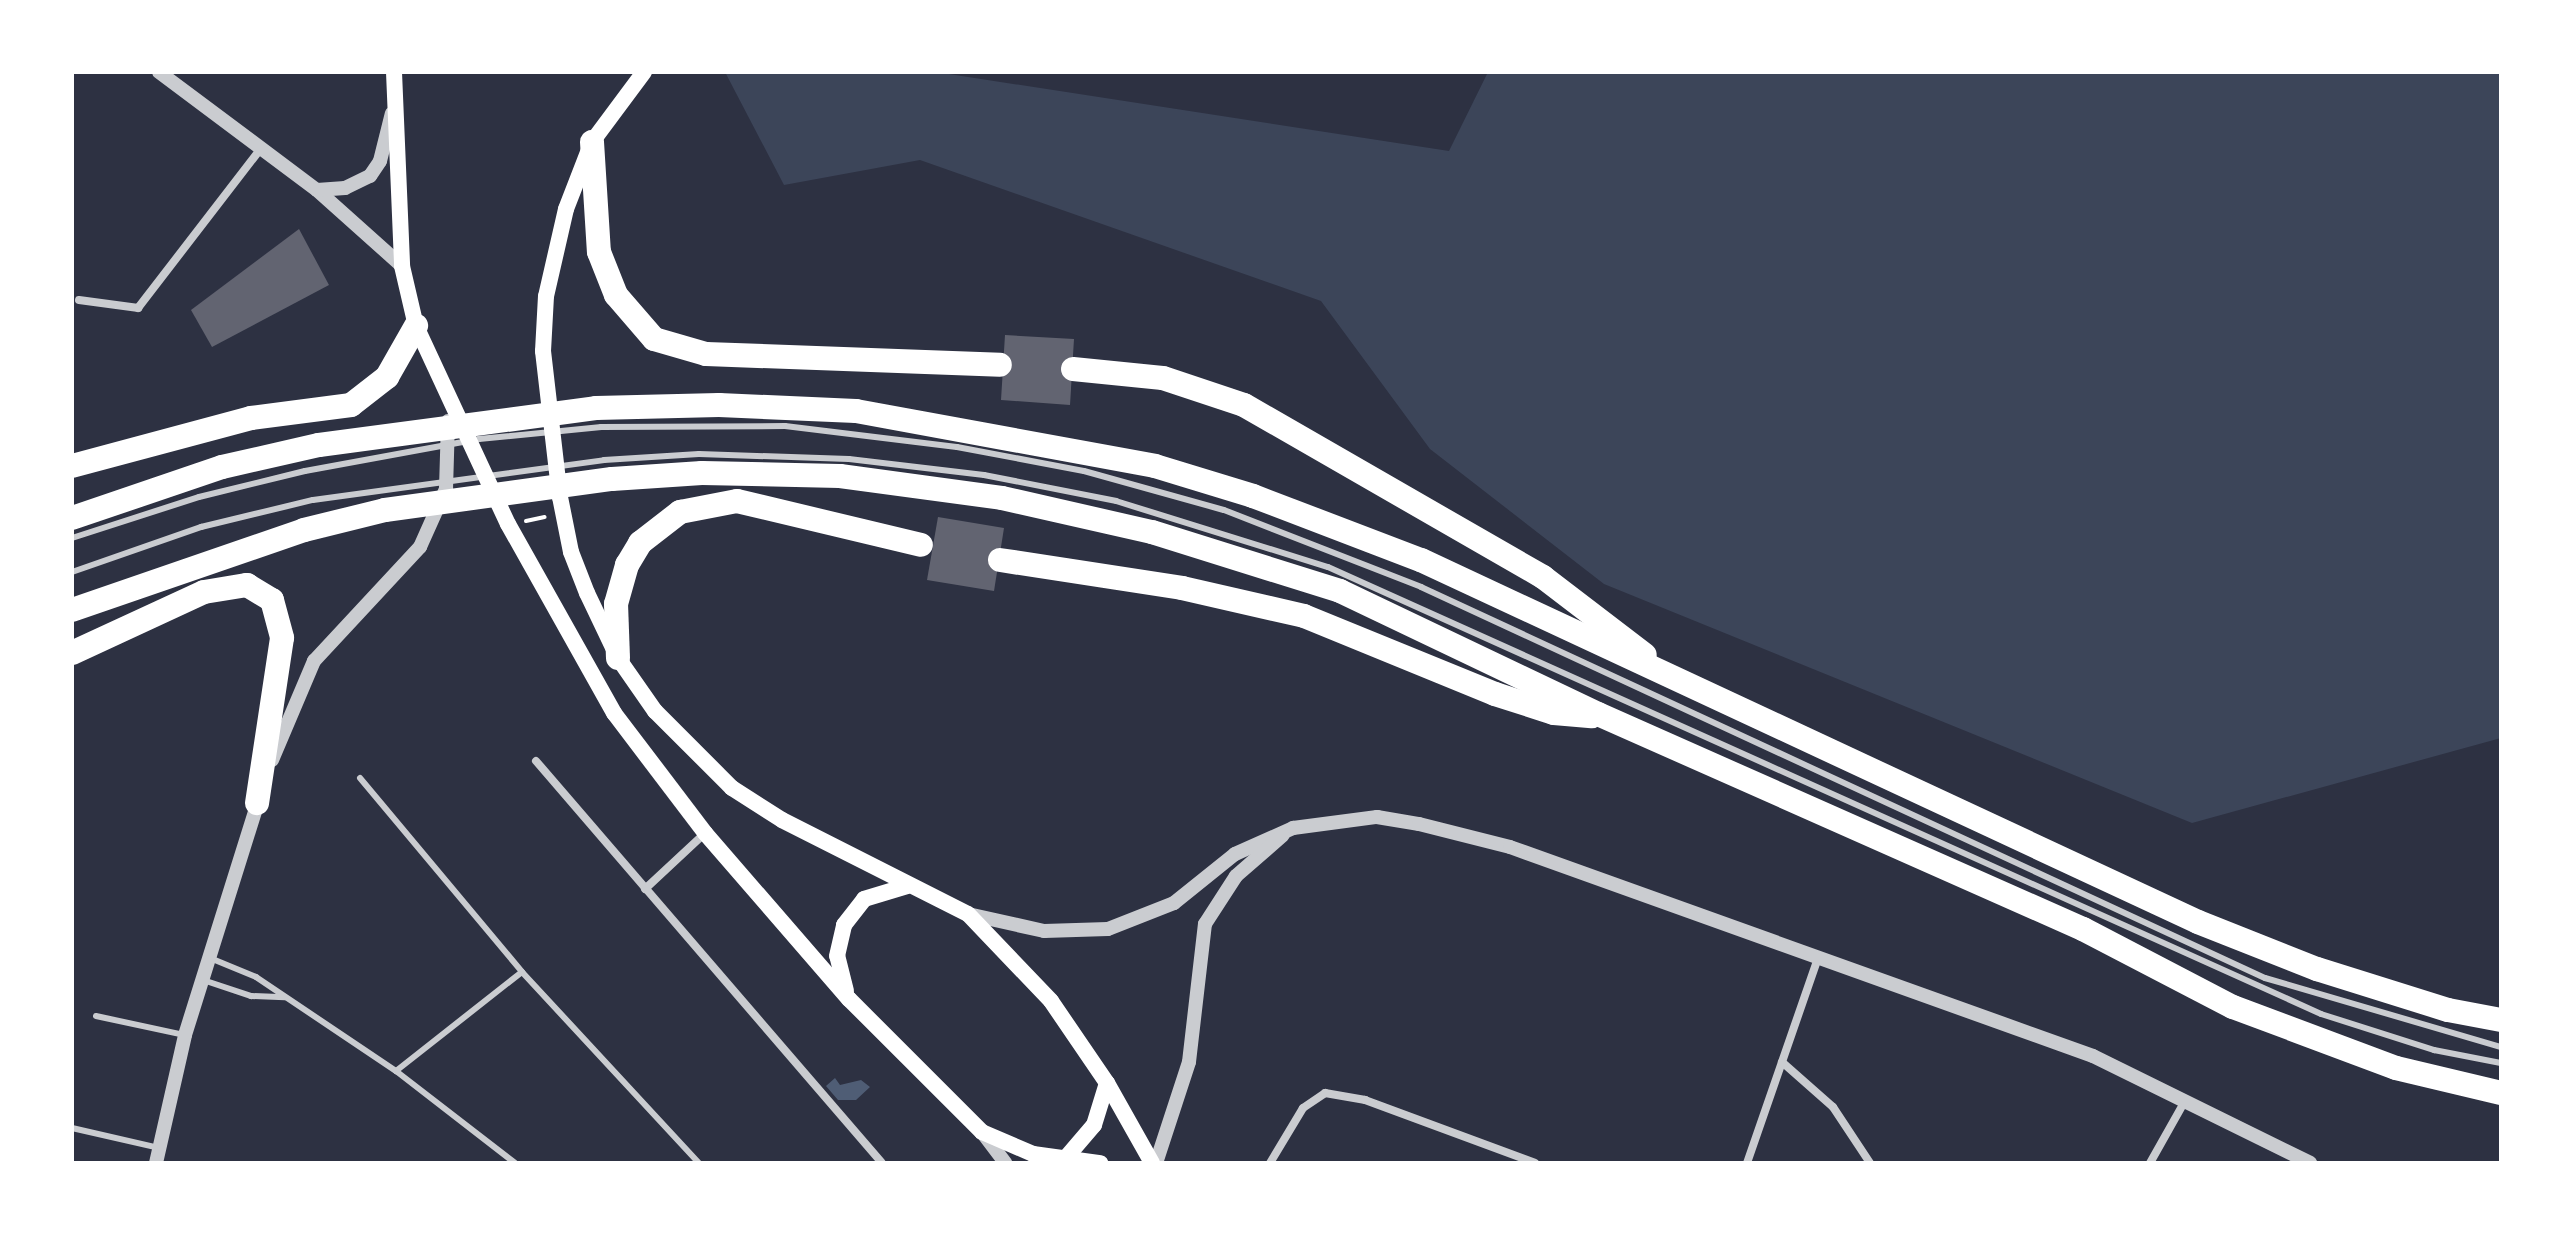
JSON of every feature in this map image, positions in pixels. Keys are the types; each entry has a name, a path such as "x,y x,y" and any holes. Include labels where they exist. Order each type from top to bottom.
{"highway":[{"path":"592,142 599,252 616,295 634,322 654,339 706,354 1000,365"},
{"path":"72,466 117,451 251,418 351,405 387,377 416,326"},
{"path":"1073,369 1163,378 1244,405 1543,577 1670,677"},
{"path":"72,518 103,516 222,467 403,433 719,405 856,411 1155,466 1253,496 1421,560 2198,922 2317,969 2448,1010 2501,1020"},
{"path":"72,610 232,551 388,499 608,470 840,476 1002,498 1152,532 1340,591 1598,714 2083,929 2233,1007 2396,1068 2501,1093"},
{"path":"618,658 616,604 627,565 640,543 680,512 737,501 921,545"},
{"path":"1000,560 1182,588 1304,616 1495,694 1562,714 1598,714"},
{"path":"72,653 222,588 247,585 272,600 282,638 257,803"}],"main road":[{"path":"394,72 402,266 416,326 508,524 614,713 705,833 849,999 982,1132 1033,1154 1100,1163"},
{"path":"644,72 592,142 566,209 546,296 546,390 563,514 571,552 618,658 655,711 732,788 907,886 968,914 1051,1001 1107,1083 1154,1163"},
{"path":"849,999 837,956 844,925 864,899 907,886"},
{"path":"1064,1160 1094,1125 1107,1083"}],"street":[{"path":"159,72 317,190 402,266"},
{"path":"317,190 345,188 370,176 380,161 394,105"},
{"path":"79,300 138,308 261,148"},
{"path":"156,1163 185,1035 207,956 292,704 314,661 389,585 420,547 446,489 450,401"},
{"path":"536,761 882,1163"},
{"path":"968,914 1044,931 1108,929 1174,903 1235,854 1293,828 1377,817 1419,824 1510,847 2093,1056 2186,1099 2310,1163"},
{"path":"1154,1163 1189,1062 1205,924 1236,876 1293,828"},
{"path":"645,889 705,833"},
{"path":"1747,1163 1818,958"},
{"path":"1782,1062 1833,1107 1870,1163"},
{"path":"1270,1163 1303,1108 1325,1093 1365,1100 1535,1163"},
{"path":"2150,1163 2186,1099"},
{"path":"982,1132 1005,1163"}],"lane":[{"path":"72,538 103,516 383,456 599,418 771,426 871,435 1084,471 1224,510 1421,587 2265,978 2311,995 2501,1047"},
{"path":"608,470 699,454 849,459 998,478 1116,501 1218,529 1328,567 1504,644 2321,1014 2434,1050 2501,1063"},
{"path":"72,572 201,527 388,499"},
{"path":"360,778 522,972 699,1163"},
{"path":"207,956 256,977 396,1071 515,1163"},
{"path":"396,1071 522,972"},
{"path":"201,980 251,996 285,997"},
{"path":"96,1016 185,1035"},
{"path":"72,1128 159,1148"}],"path":[{"path":"508,524 563,514"}],"shaded area":[{"path":"725,72 936,72 1449,151 1488,72 2501,72 2501,738 2192,823 1604,584 1430,449 1321,301 920,160 784,185"},
{"path":"835,1078 840,1085 861,1080 870,1087 856,1100 838,1100 826,1086"}],"building":[{"path":"299,229 329,285 212,347 191,310"},
{"path":"1005,335 1074,339 1070,405 1001,400"},
{"path":"938,517 1004,528 994,591 927,580"}]}
